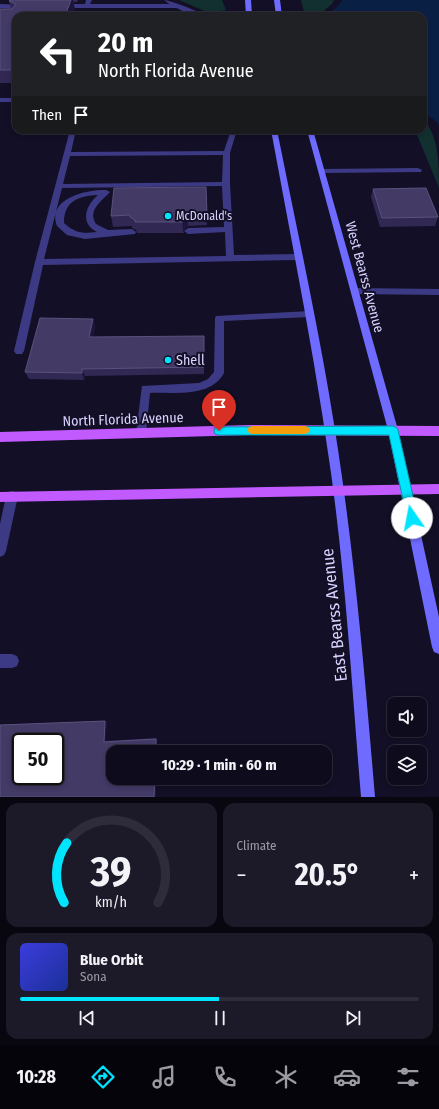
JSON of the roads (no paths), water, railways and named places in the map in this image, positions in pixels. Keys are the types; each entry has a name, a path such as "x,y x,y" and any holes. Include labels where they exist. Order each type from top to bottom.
{"main road":[{"path":"248,0 249,12"},
{"path":"277,0 278,12"},
{"path":"275,134 310,314 330,430"},
{"name":"West Bearss Avenue","path":"311,134 393,430"},
{"name":"North Florida Avenue","path":"0,437 249,430 439,431"},
{"name":"East Bearss Avenue","path":"330,430 339,490 358,675 368,797"},
{"path":"393,430 439,647"},
{"path":"0,497 439,489"}],"street":[{"path":"87,6 90,0"},
{"path":"167,0 177,6 193,12"},
{"path":"0,6 30,6"},
{"path":"51,6 177,6"},
{"path":"0,100 12,100"},
{"path":"19,351 39,262 71,134"},
{"path":"230,258 226,184 227,153 233,134"},
{"path":"67,154 227,153"},
{"path":"322,171 418,170"},
{"path":"132,232 85,236 70,232 60,224 61,212 65,204 79,195 90,192 144,192 167,184"},
{"path":"58,186 226,184"},
{"path":"106,192 97,199 90,209 89,220 94,227 107,233"},
{"path":"188,231 228,229"},
{"path":"39,262 298,257"},
{"path":"355,291 439,292"},
{"path":"141,433 145,389 200,388 210,382 219,373 219,318 310,314"},
{"path":"0,551 12,496"}],"water":[{"path":"342,0 439,0 439,126 437,122 427,115 427,12 331,12 339,5"}],"place":[{"name":"McDonald's","path":"168,216"},
{"name":"Shell","path":"168,360"}]}
